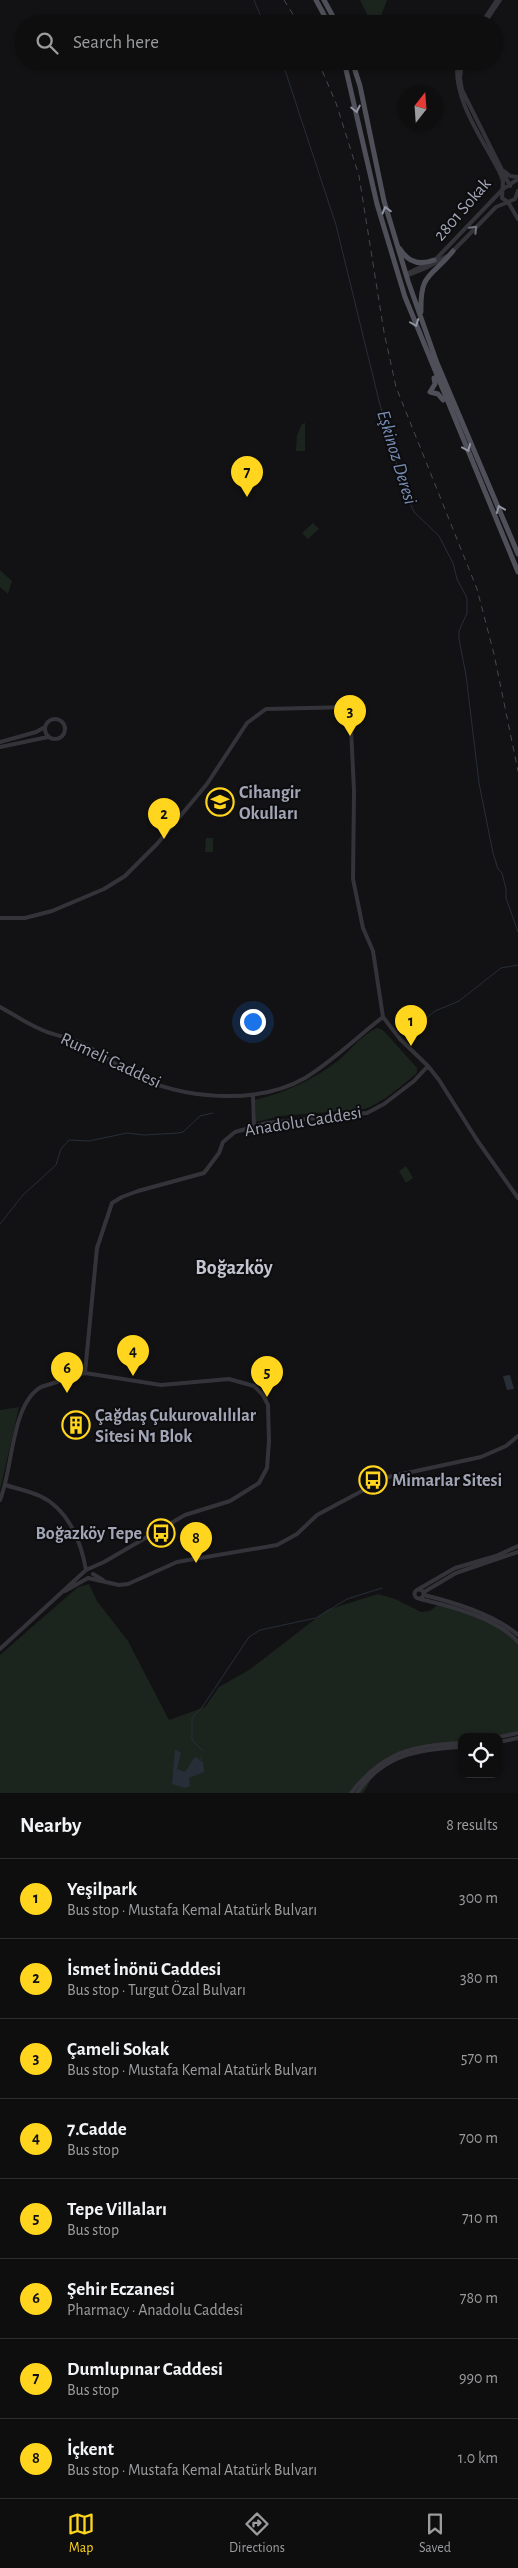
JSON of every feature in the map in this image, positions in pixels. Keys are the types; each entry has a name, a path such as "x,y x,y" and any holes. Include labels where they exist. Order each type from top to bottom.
{"main road":[{"path":"316,0 324,15"},
{"path":"324,0 332,15"},
{"path":"346,70 382,221 402,286 429,359 518,572"},
{"path":"355,70 360,86 384,201 405,275 402,286"},
{"path":"382,221 447,385 518,554"},
{"path":"396,243 409,260 418,263 434,260"},
{"path":"421,318 420,299 424,282 433,270 453,252"},
{"path":"425,348 436,382 430,392 440,396 454,420"},
{"path":"441,388 447,385"}],"street":[{"path":"488,15 498,0"},
{"name":"2801 Sokak","path":"405,275 434,260 503,189 500,172 459,93 456,76 458,70"},
{"path":"460,70 462,90 510,186 518,193 518,202"},
{"path":"504,171 510,176 518,178"},
{"path":"518,178 510,186 503,189 501,196 508,202 518,219"},
{"path":"508,202 513,201 518,193"},
{"name":"2801 Sokak","path":"405,275 426,268 453,252 496,207 508,202"},
{"path":"0,918 25,918 52,911 104,889 126,876 157,844 207,784 247,723 266,709 350,708 354,791 353,879 363,928 373,952 382,1016 400,1039 428,1066 518,1198"},
{"path":"0,742 36,732 45,727 48,722 54,720 60,721 65,726 65,733 61,738 54,740 48,737 0,747"},
{"path":"45,727 48,737"},
{"name":"Rumeli Caddesi","path":"0,1007 41,1030 82,1043 133,1074 164,1086 219,1095 253,1096 282,1088 304,1078 327,1062 382,1016"},
{"name":"Anadolu Caddesi","path":"85,1373 97,1248 112,1203 138,1191 204,1173 228,1136 254,1125 367,1113 384,1104 428,1066"},
{"path":"253,1096 254,1125"},
{"path":"0,1500 6,1485 20,1415 29,1396 41,1387 85,1373 161,1385 209,1379 241,1380 254,1386 261,1392 269,1411 267,1468 259,1483 230,1501 185,1515 87,1570 0,1649"},
{"path":"88,1578 110,1584 128,1584 177,1562 277,1545 297,1534 317,1515 388,1477 475,1459 501,1449 518,1436"},
{"path":"6,1485 41,1496 54,1506 78,1536 88,1578"},
{"path":"518,1546 496,1556 456,1568 417,1590 415,1596 482,1620 507,1632 518,1642"},
{"path":"420,1599 431,1586 456,1573 518,1552"},
{"path":"57,1596 88,1578 104,1562"},
{"path":"87,1570 103,1580 128,1584"},
{"path":"431,1586 430,1593 434,1598"},
{"path":"417,1590 478,1613 518,1635"},
{"path":"503,1736 518,1733"},
{"path":"503,1741 518,1738"},
{"path":"351,1793 374,1767 403,1751 432,1744 458,1743"},
{"path":"357,1793 368,1776 386,1764 406,1755 426,1750 458,1747"}],"shaded area":[{"path":"360,0 387,0 381,15 368,15"},
{"path":"305,423 305,451 296,451 297,435 302,424"},
{"path":"313,523 319,529 308,539 302,533"},
{"path":"0,570 12,581 8,594 0,587"},
{"path":"206,838 213,838 213,852 205,852"},
{"path":"377,1028 383,1030 417,1068 417,1073 392,1093 365,1109 280,1116 256,1122 255,1100 289,1089 319,1074 339,1060 366,1034"},
{"path":"406,1166 413,1178 406,1183 399,1171"},
{"path":"510,1375 514,1389 507,1390 503,1376"},
{"path":"19,1407 1,1486 0,1490 0,1410"},
{"path":"89,1584 97,1601 128,1641 169,1720 205,1707 219,1687 249,1670 327,1610 378,1594 395,1599 421,1612 430,1611 441,1602 507,1628 518,1640 518,1731 503,1735 503,1733 458,1733 458,1744 402,1754 381,1765 363,1793 0,1793 0,1655 78,1587"},
{"path":"175,1749 181,1753 177,1769 185,1772 195,1757 203,1762 204,1772 189,1778 190,1786 185,1788 172,1784"}],"waterway":[{"name":"Eşkinoz Deresi","path":"254,0 260,15"},
{"name":"Eşkinoz Deresi","path":"285,70 336,225 379,401 403,487 414,512 439,536 453,563 457,579 467,598 467,613 459,631 459,639 466,675 479,783 493,853 498,869 502,873 506,898 518,932"},
{"path":"419,1024 435,1011 459,1001 501,968 518,965"},
{"path":"0,1224 23,1195 56,1165 61,1149 69,1140 89,1141 127,1133 144,1135 178,1133 183,1132 200,1116 213,1113"},
{"path":"203,1751 192,1740 192,1718 203,1706 249,1637 260,1630 316,1618 347,1599 382,1588"},
{"path":"200,1760 202,1756"}],"railway":[{"path":"284,0 293,15"},
{"path":"322,70 336,103 359,176 384,332 396,387 477,589 494,654 518,771"}],"place":[{"name":"Dumlupınar Caddesi","path":"247,497"},
{"name":"Çameli Sokak","path":"350,736"},
{"name":"Cihangir Okulları","path":"220,802"},
{"name":"İsmet İnönü Caddesi","path":"164,839"},
{"name":"Yeşilpark","path":"411,1046"},
{"name":"7.Cadde","path":"133,1376"},
{"name":"Şehir Eczanesi","path":"67,1393"},
{"name":"Tepe Villaları","path":"267,1397"},
{"name":"Çağdaş Çukurovalılılar Sitesi N1 Blok","path":"76,1425"},
{"name":"Mimarlar Sitesi","path":"373,1480"},
{"name":"Boğazköy Tepe","path":"161,1533"},
{"name":"İçkent","path":"196,1563"}],"district":[{"name":"Boğazköy","path":"234,1267"}]}
